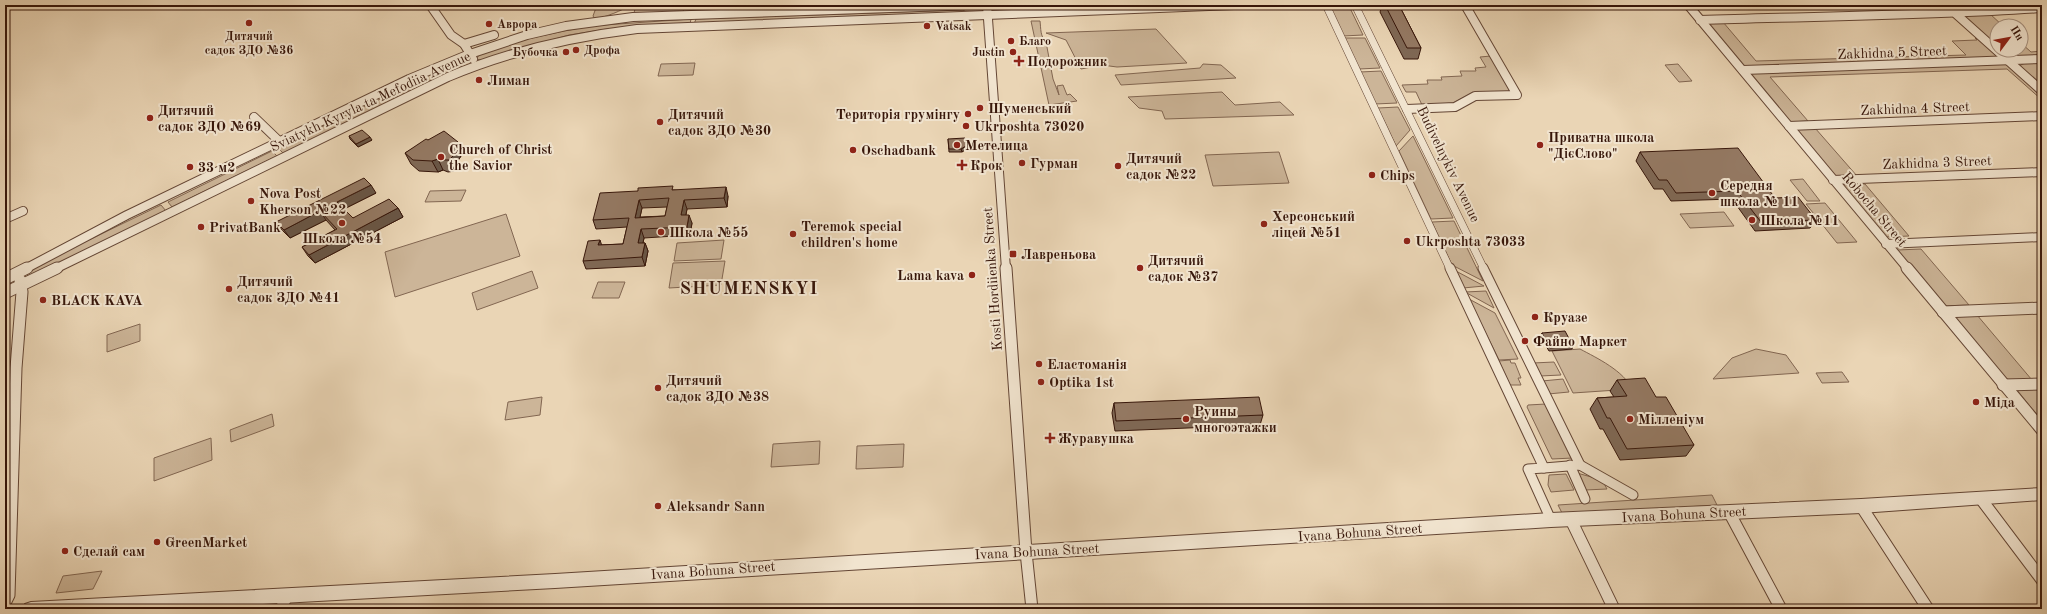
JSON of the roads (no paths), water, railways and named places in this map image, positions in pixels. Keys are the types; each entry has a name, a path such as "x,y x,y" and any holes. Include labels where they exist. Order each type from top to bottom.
{"street":[{"path":"430,5 451,35 464,44 472,54 475,65"},
{"name":"Sviatykh Kyryla ta Mefodiia Avenue","path":"5,279 279,141 409,79 446,63 527,35 589,22 633,17 976,5"},
{"name":"Kosti Hordiienka Street","path":"987,5 1026,552 1032,609"},
{"name":"Sviatykh Kyryla ta Mefodiia Avenue","path":"5,293 475,65 573,37 630,30 1234,5"},
{"path":"1326,5 1544,468"},
{"name":"Budivelnykiv Avenue","path":"1355,5 1580,465"},
{"path":"1407,109 1455,107 1475,96 1517,95 1465,5"},
{"name":"Robocha Street","path":"1688,5 2042,430"},
{"path":"1926,5 1936,12"},
{"path":"1962,5 1969,11"},
{"path":"1700,20 1936,12 1956,14 1969,11 2042,8"},
{"path":"1956,14 2042,91"},
{"path":"464,44 494,35"},
{"name":"Zakhidna 5 Street","path":"1743,70 2042,59"},
{"name":"Zakhidna 4 Street","path":"1790,126 2042,116"},
{"path":"254,117 279,141"},
{"name":"Zakhidna 3 Street","path":"1833,180 2042,172"},
{"path":"5,219 23,211"},
{"path":"1886,244 2042,237"},
{"path":"5,602 9,595 16,368 21,285 18,272"},
{"path":"1943,312 2042,308"},
{"path":"2003,385 2042,384"},
{"path":"1570,465 1585,498"},
{"path":"1551,520 1528,469 1580,465 1633,495"},
{"name":"Ivana Bohuna Street","path":"32,609 284,602 1026,552 1551,520 1861,506 2042,494"},
{"path":"1981,499 2042,580"},
{"path":"1861,506 1928,609"},
{"path":"1729,512 1781,609"},
{"path":"1571,520 1614,609"}],"place":[{"name":"Дитячий садок ЗДО №36","path":"249,23"},
{"name":"Аврора","path":"489,24"},
{"name":"Vatsak","path":"927,26"},
{"name":"Благо","path":"1011,41"},
{"name":"Дрофа","path":"576,50"},
{"name":"Бубочка","path":"566,52"},
{"name":"Justin","path":"1013,52"},
{"name":"Подорожник","path":"1019,61"},
{"name":"Лиман","path":"479,80"},
{"name":"Шуменський","path":"980,108"},
{"name":"Територія грумінгу","path":"968,114"},
{"name":"Дитячий садок ЗДО №69","path":"150,118"},
{"name":"Дитячий садок ЗДО №30","path":"660,122"},
{"name":"Ukrposhta 73020","path":"966,126"},
{"name":"Метелица","path":"957,145"},
{"name":"Приватна школа \"ДієСлово\"","path":"1540,145"},
{"name":"Oschadbank","path":"853,150"},
{"name":"Church of Christ the Savior","path":"441,157"},
{"name":"Гурман","path":"1022,163"},
{"name":"Крок","path":"962,165"},
{"name":"Дитячий садок №22","path":"1118,166"},
{"name":"33 м2","path":"190,167"},
{"name":"Chips","path":"1372,175"},
{"name":"Середня школа № 11","path":"1712,193"},
{"name":"Nova Post Kherson №22","path":"251,201"},
{"name":"Школа №11","path":"1752,220"},
{"name":"Школа №54","path":"342,223"},
{"name":"Херсонський ліцей №51","path":"1264,224"},
{"name":"PrivatBank","path":"201,227"},
{"name":"Школа №55","path":"661,232"},
{"name":"Teremok special children's home","path":"793,234"},
{"name":"Ukrposhta 73033","path":"1407,241"},
{"name":"Лавреньова","path":"1013,254"},
{"name":"Дитячий садок №37","path":"1140,268"},
{"name":"Lama kava","path":"972,275"},
{"name":"Дитячий садок ЗДО №41","path":"229,289"},
{"name":"BLACK KAVA","path":"43,300"},
{"name":"Круазе","path":"1535,317"},
{"name":"Файно Маркет","path":"1525,341"},
{"name":"Еластоманія","path":"1039,364"},
{"name":"Оptika 1st","path":"1041,382"},
{"name":"Дитячий садок ЗДО №38","path":"658,388"},
{"name":"Міда","path":"1976,402"},
{"name":"Руины многоэтажки","path":"1186,419"},
{"name":"Мілленіум","path":"1630,419"},
{"name":"Журавушка","path":"1050,438"},
{"name":"Aleksandr Sann","path":"658,506"},
{"name":"GreenMarket","path":"157,542"},
{"name":"Сделай сам","path":"65,551"}],"district":[{"name":"SHUMENSKYI","path":"749,288"}]}
